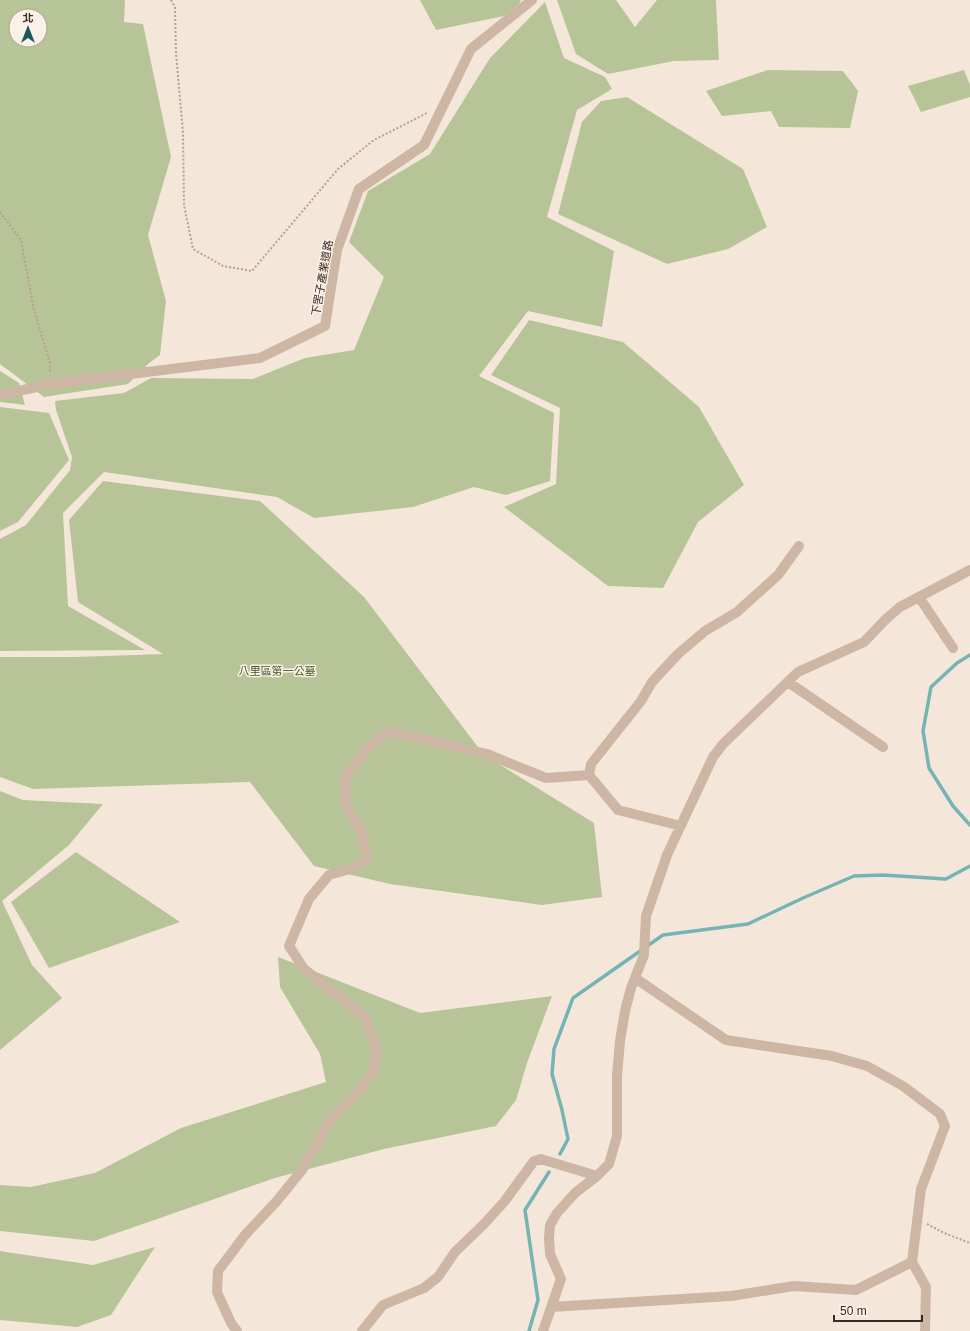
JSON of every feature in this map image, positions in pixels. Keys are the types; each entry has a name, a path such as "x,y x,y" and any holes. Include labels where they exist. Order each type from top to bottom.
{"street":[{"name":"下罟子產業道路","path":"0,395 50,384 260,358 325,326 337,250 359,189 424,145 471,49 532,0"},
{"path":"681,826 618,810 589,775 591,764 641,701 652,682 678,654 704,630 737,612 778,575 799,546"},
{"path":"543,1331 561,1279 550,1254 550,1225 557,1213 575,1193 597,1176 609,1164 617,1136 617,1076 620,1041 625,1011 644,955 646,916 667,855 713,757 723,744 798,672 864,642 900,607 970,570"},
{"path":"919,597 953,648"},
{"path":"788,682 883,747"},
{"path":"237,1331 231,1323 217,1292 218,1271 245,1235 276,1202 302,1170 331,1119 358,1093 373,1071 377,1052 365,1017 304,969 289,946 310,899 329,875 353,868 368,860 361,831 345,805 346,776 368,748 389,731 487,754 546,778 589,775"},
{"path":"635,978 726,1040 832,1056 867,1066 903,1086 940,1114 945,1126 921,1189 912,1262 926,1287 925,1331"},
{"path":"362,1331 383,1305 424,1288 438,1277 455,1252 504,1202 534,1161 541,1159 597,1176"},
{"path":"551,1307 731,1296 794,1286 856,1290 912,1262"}],"path":[{"path":"171,0 175,7 176,53 183,133 184,206 188,227 193,249 223,266 252,271 338,169 374,140 444,105"},
{"path":"0,212 21,240 34,310 50,363 50,384"},
{"path":"917,1219 944,1233 970,1243"}],"green space":[{"path":"0,0 125,0 124,22 143,24 171,157 148,235 166,301 160,355 148,364 128,384 44,397 0,364"},
{"path":"420,0 521,0 519,4 504,16 436,30"},
{"path":"557,0 616,0 635,27 657,0 716,0 719,60 674,61 608,74 576,54"},
{"path":"545,2 564,58 605,77 612,89 577,110 547,217 614,251 602,327 528,311 479,376 554,413 550,481 506,495 474,487 413,507 314,518 277,497 104,472 63,513 68,606 145,650 0,651 0,539 26,525 70,470 72,457 56,410 55,401 124,393 151,378 253,379 305,358 354,350 384,277 349,242 368,191 430,154 490,58"},
{"path":"768,70 843,71 858,91 850,128 779,127 771,111 722,116 706,91"},
{"path":"964,70 970,85 970,97 921,112 908,86"},
{"path":"627,97 743,169 767,227 728,249 667,264 558,214 582,122 601,101"},
{"path":"529,320 623,342 699,407 744,485 698,522 663,588 608,586 504,507 556,484 560,408 491,375"},
{"path":"0,371 19,383 25,405 0,402"},
{"path":"0,407 49,413 69,460 18,522 0,531"},
{"name":"八里區第一公墓","path":"103,481 260,501 364,597 484,755 594,823 602,897 542,905 390,884 314,866 250,782 33,789 0,777 0,657 76,657 163,654 78,602 69,520"},
{"path":"0,791 23,800 103,804 69,845 2,901 32,965 62,998 0,1050"},
{"path":"76,852 180,922 49,968 11,902"},
{"path":"278,957 420,1013 552,996 527,1063 516,1100 496,1126 384,1149 275,1178 94,1241 0,1231 0,1185 31,1187 95,1173 181,1128 326,1082 320,1054 280,987"},
{"path":"155,1247 111,1315 77,1327 0,1320 0,1251 93,1265"}],"waterway":[{"path":"970,655 957,663 931,687 923,731 929,768 953,806 970,825"},
{"path":"560,1154 568,1139 552,1074 554,1049 573,998 663,935 748,924 854,876 883,875 946,879 970,866"},
{"path":"529,1331 538,1300 525,1210 549,1172"}]}
